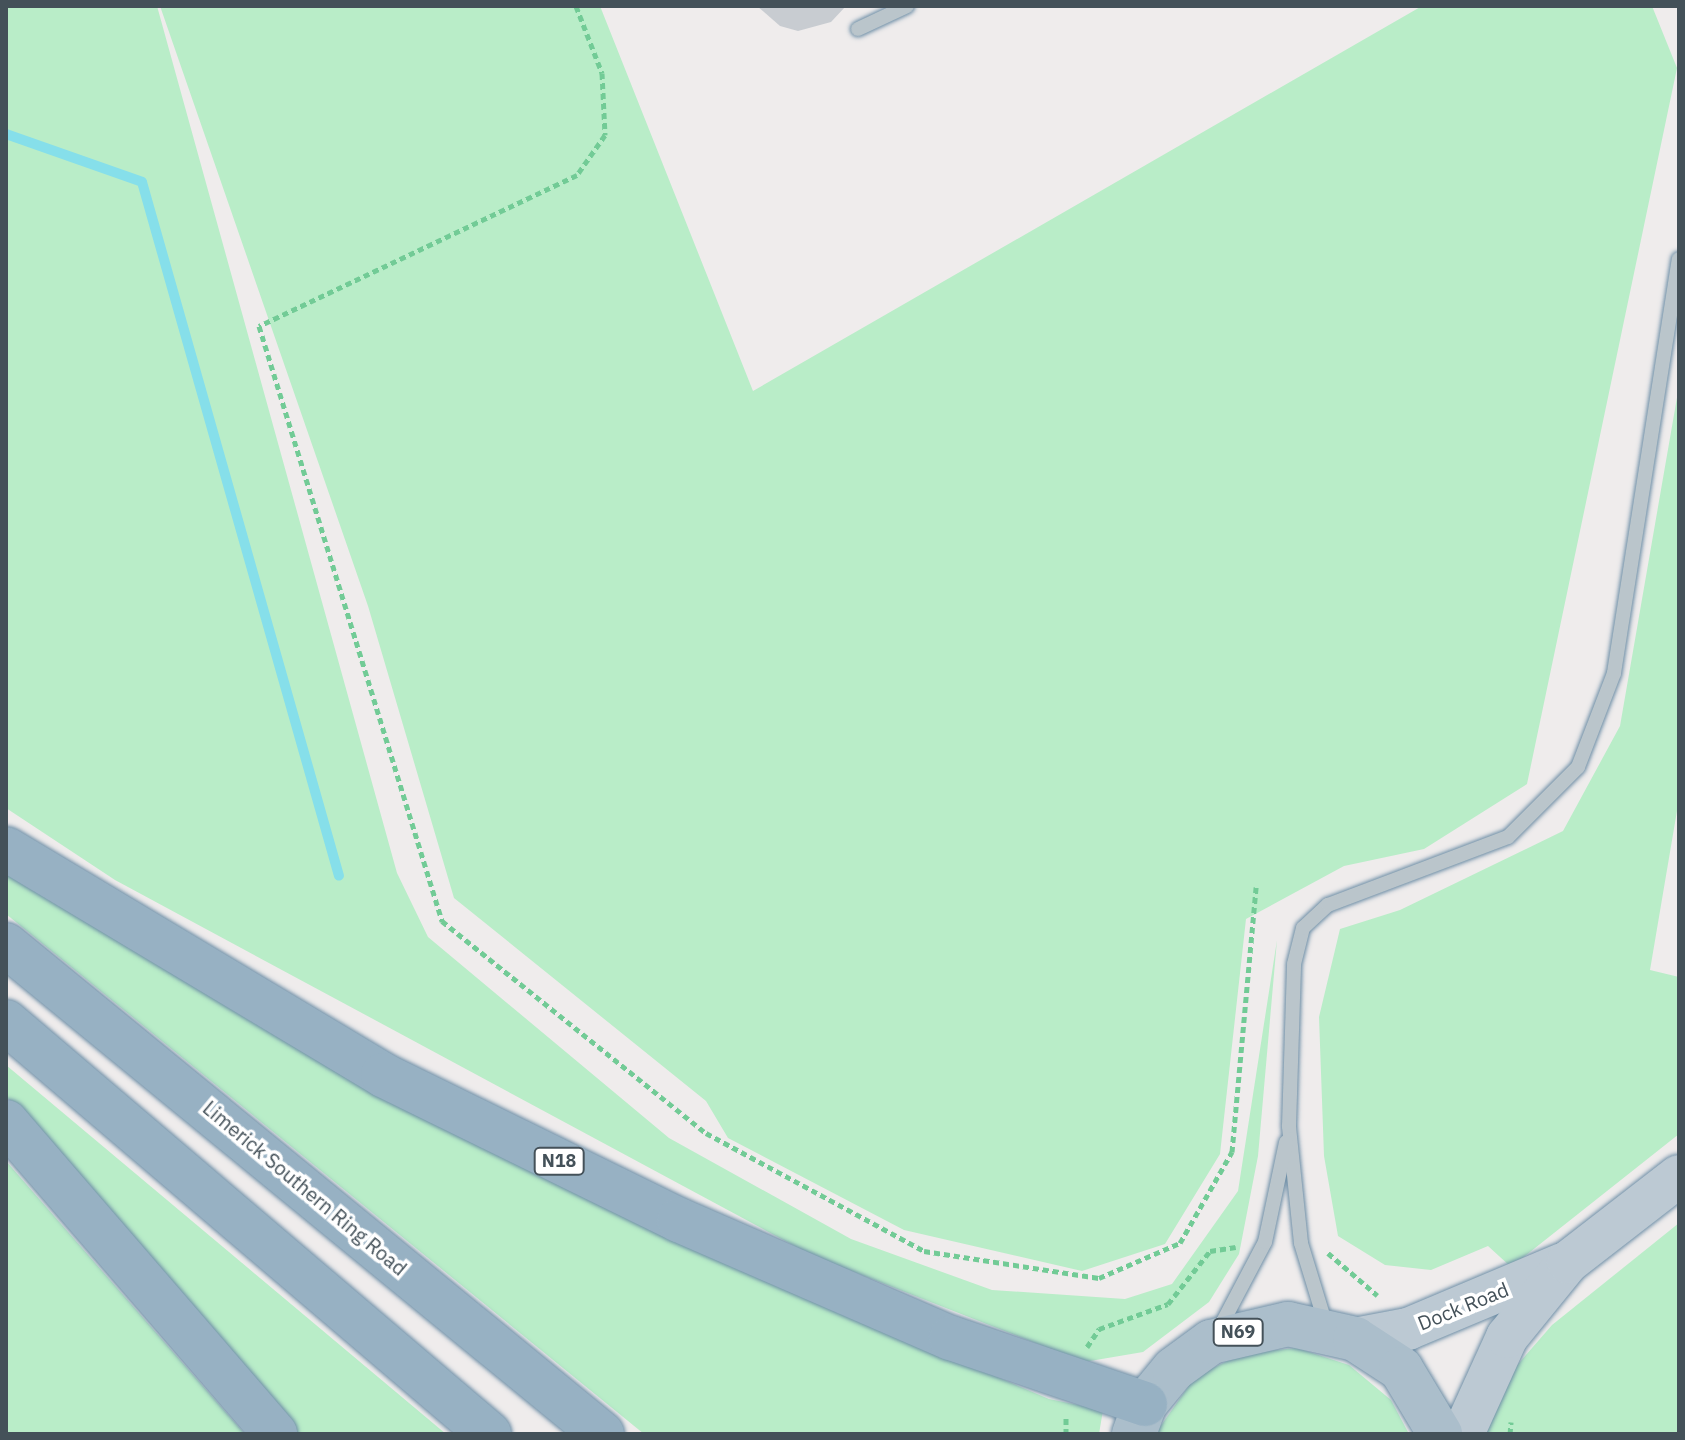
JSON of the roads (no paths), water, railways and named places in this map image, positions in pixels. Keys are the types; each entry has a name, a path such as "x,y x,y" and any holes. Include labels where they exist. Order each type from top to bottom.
{"highway":[{"name":"N18","path":"6,849 383,1075 665,1213 1140,1419"},
{"name":"Limerick Southern Ring Road","path":"6,945 602,1434"},
{"path":"6,1022 489,1434"},
{"path":"6,1122 275,1434"}],"main road":[{"name":"Dock Road","path":"1463,1434 1507,1337 1568,1262 1679,1176"},
{"name":"Dock Road","path":"1341,1334 1408,1329 1568,1262"},
{"name":"N69","path":"1140,1419 1174,1369 1211,1342 1249,1328 1341,1334"},
{"path":"1341,1334 1401,1369 1440,1434"}],"lane":[{"path":"858,29 907,6"},
{"path":"1341,1334 1301,1243 1289,1126 1294,964 1303,928 1328,905 1508,837 1578,767 1614,673 1679,259"},
{"path":"1211,1342 1265,1242 1289,1126"}],"waterway":[{"path":"6,134 142,182 339,876"}]}
